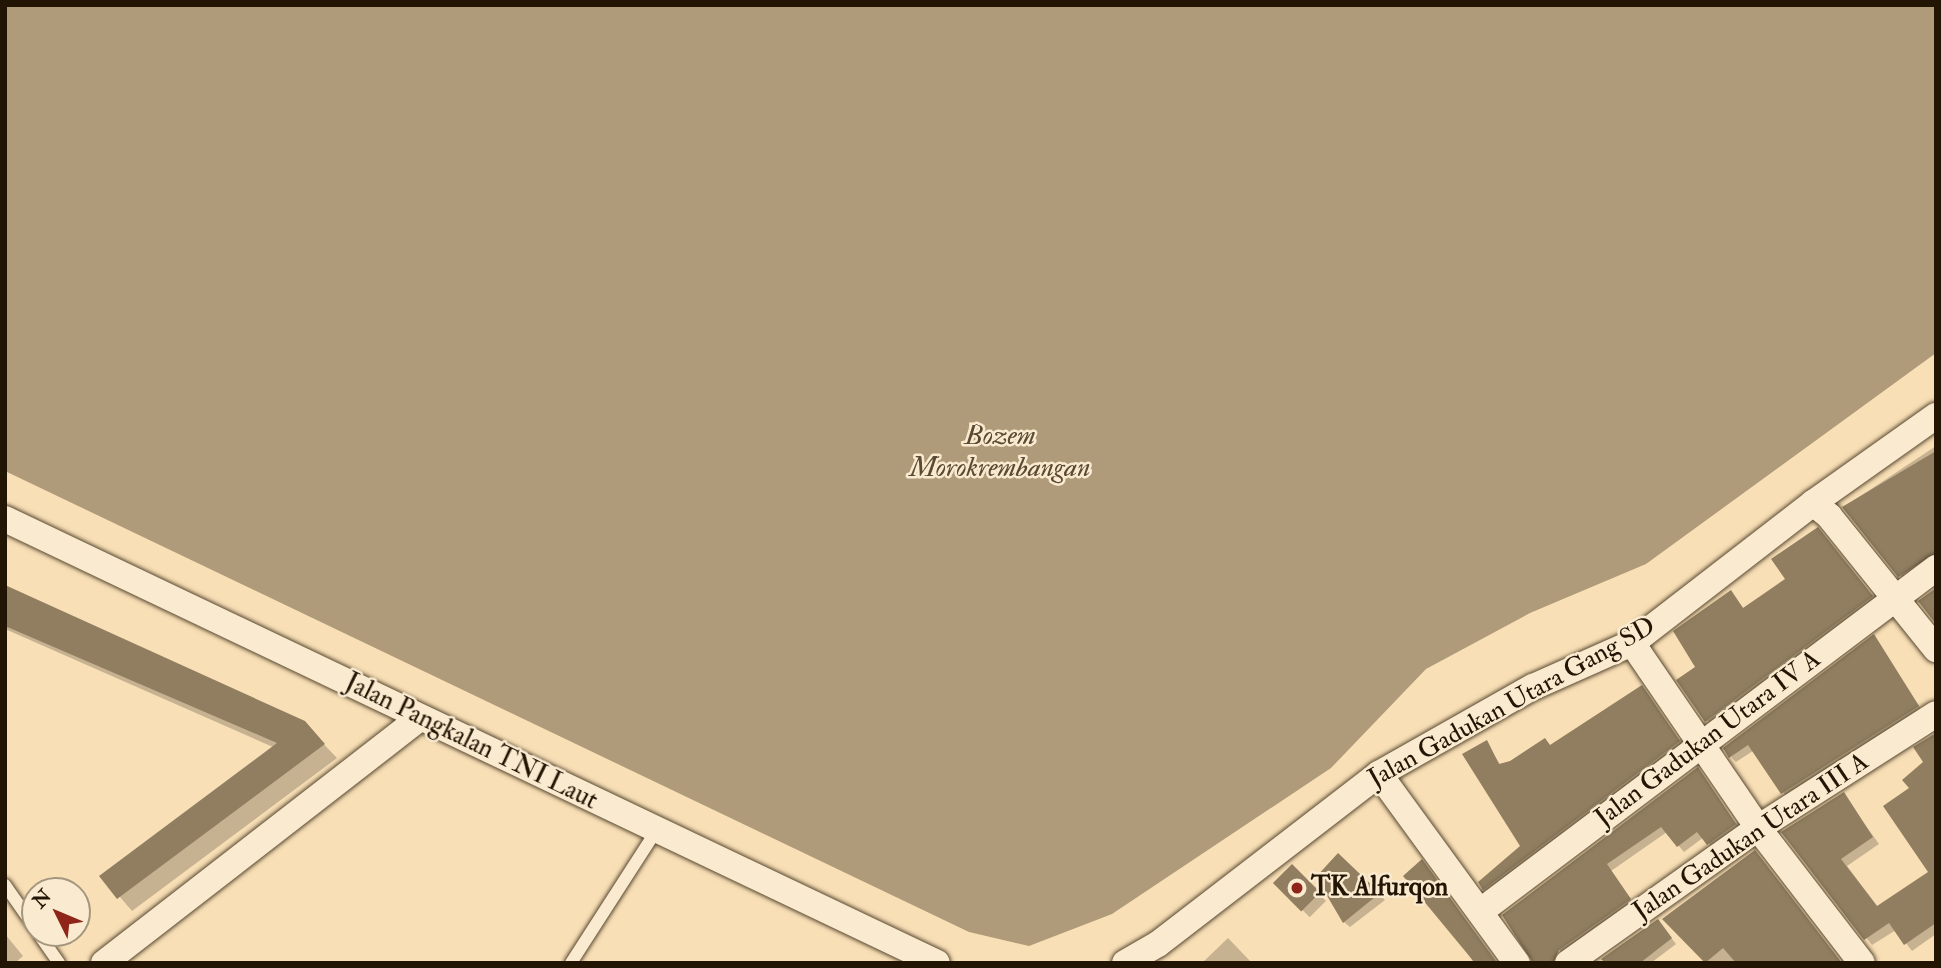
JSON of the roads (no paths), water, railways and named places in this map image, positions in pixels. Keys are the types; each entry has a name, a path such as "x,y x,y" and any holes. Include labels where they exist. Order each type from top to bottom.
{"street":[{"name":"Jalan Gadukan Utara Gang SD","path":"1125,963 1154,953 1379,774 1533,687 1632,643 1813,503 1936,416"},
{"path":"1813,503 1829,516 1936,649"},
{"name":"Jalan Pangkalan TNI Laut","path":"5,519 937,963"},
{"name":"Jalan Gadukan Utara IV A","path":"1480,911 1936,568"},
{"path":"1632,643 1699,746 1862,963"},
{"name":"Jalan Gadukan Utara III A","path":"1569,963 1758,828 1936,714"},
{"path":"104,963 420,718"},
{"path":"1379,774 1517,963"}],"lane":[{"path":"571,963 656,831"},
{"path":"5,885 21,908"},
{"path":"48,947 59,963"}],"water":[{"name":"Bozem Morokrembangan","path":"5,5 1936,5 1936,353 1646,564 1530,613 1426,669 1331,768 1112,914 1029,946 969,932 5,471"}],"place":[{"name":"TK Alfurqon","path":"1297,888"}]}
